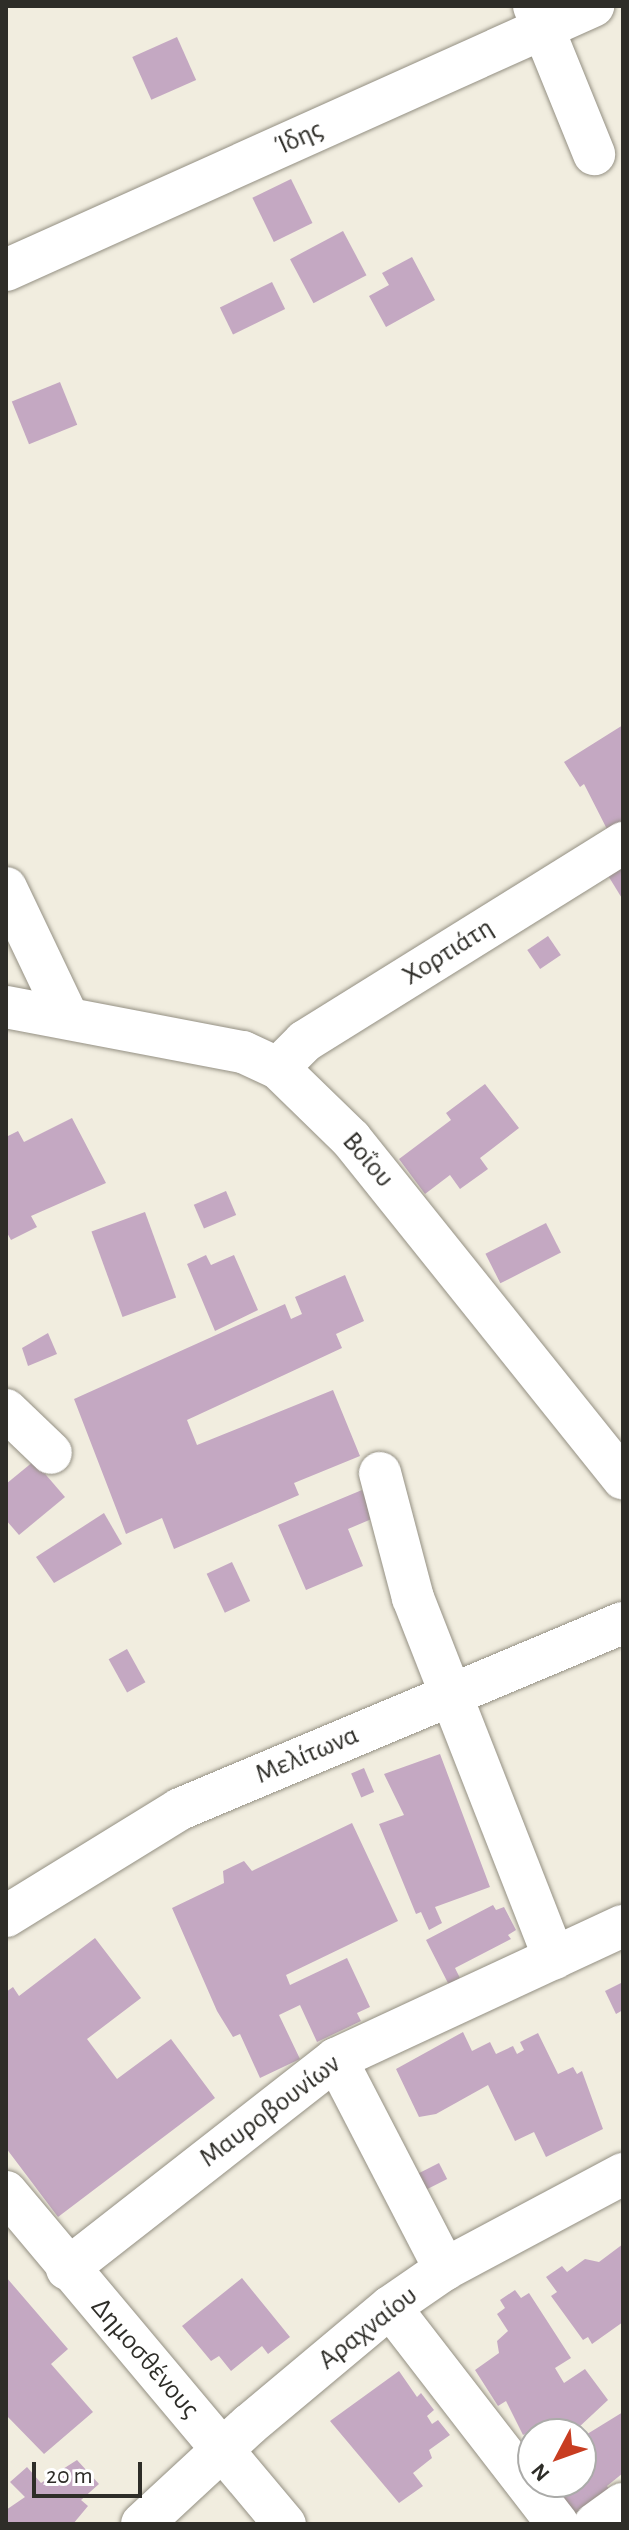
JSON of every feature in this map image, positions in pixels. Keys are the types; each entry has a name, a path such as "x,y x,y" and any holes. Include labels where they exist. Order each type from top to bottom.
{"street":[{"name":"Ίδης","path":"6,270 538,17 593,6"},
{"path":"538,17 594,154"},
{"name":"Χορτιάτη","path":"278,1068 305,1041 623,843"},
{"path":"6,888 68,1018"},
{"name":"Βοΐου","path":"6,1007 243,1052 278,1068 351,1139 623,1479"},
{"path":"6,1410 51,1453"},
{"path":"380,1473 413,1598 453,1693 554,1958"},
{"name":"Μελίτωνα","path":"6,1916 180,1809 623,1623"},
{"name":"Μαυροβουνίων","path":"67,2269 336,2059 623,1926"},
{"path":"336,2059 445,2269"},
{"name":"Αραχναίου","path":"142,2524 224,2449 390,2307 445,2269 623,2174"},
{"name":"Δημοσθένους","path":"6,2192 67,2269 285,2524"},
{"path":"390,2307 558,2524"},
{"path":"595,2524 623,2504"}],"building":[{"path":"177,37 196,80 151,100 132,57"},
{"path":"291,179 312,223 274,242 252,198"},
{"path":"343,231 366,275 313,303 290,259"},
{"path":"412,257 435,300 386,327 369,296 389,285 382,273"},
{"path":"272,282 285,309 233,334 220,307"},
{"path":"60,382 77,425 29,444 12,401"},
{"path":"623,725 623,826 610,835 584,784 580,787 564,762"},
{"path":"623,857 623,900 604,869"},
{"path":"548,936 561,955 540,969 527,950"},
{"path":"485,1084 519,1128 480,1158 488,1169 460,1189 450,1175 425,1194 399,1159 451,1120 446,1113"},
{"path":"72,1118 106,1183 31,1216 37,1227 11,1240 6,1231 6,1137 18,1131 24,1142"},
{"path":"226,1191 236,1215 204,1229 194,1205"},
{"path":"145,1212 176,1298 123,1317 91,1231"},
{"path":"546,1223 561,1252 500,1283 485,1254"},
{"path":"206,1255 211,1265 234,1255 258,1310 215,1331 187,1264"},
{"path":"345,1275 364,1321 336,1334 342,1348 187,1420 197,1445 333,1390 360,1456 294,1483 299,1495 174,1549 162,1518 126,1534 74,1399 285,1304 291,1319 302,1314 295,1297"},
{"path":"48,1333 57,1354 28,1366 22,1348"},
{"path":"34,1461 65,1497 19,1535 6,1520 6,1484"},
{"path":"362,1490 374,1518 348,1529 363,1566 306,1590 278,1525"},
{"path":"104,1513 122,1544 54,1583 36,1557"},
{"path":"232,1562 250,1601 225,1613 207,1574"},
{"path":"127,1649 145,1682 127,1692 109,1659"},
{"path":"440,1754 490,1887 435,1907 442,1923 429,1930 421,1912 416,1914 379,1824 404,1815 384,1774"},
{"path":"364,1768 374,1792 361,1797 351,1773"},
{"path":"352,1823 398,1921 286,1975 290,1985 347,1958 370,2007 357,2013 361,2021 317,2042 300,2005 279,2015 300,2059 260,2078 240,2034 233,2037 217,2011 172,1908 224,1883 223,1871 244,1861 252,1871"},
{"path":"493,1905 496,1910 504,1907 516,1930 508,1935 511,1939 455,1968 460,1978 449,1985 426,1940"},
{"path":"95,1938 141,1998 87,2039 117,2079 171,2039 215,2098 58,2217 6,2148 6,1992 13,1987 19,1996"},
{"path":"623,1982 623,2010 616,2014 605,1991"},
{"path":"463,2032 472,2051 490,2042 496,2054 513,2046 517,2054 524,2050 520,2042 538,2033 558,2074 573,2067 577,2074 582,2071 603,2129 546,2157 534,2132 515,2141 488,2085 436,2114 419,2117 396,2069"},
{"path":"439,2163 447,2179 420,2193 411,2177"},
{"path":"623,2244 623,2322 592,2344 588,2337 583,2340 551,2296 557,2292 546,2277 562,2266 567,2272 585,2259 599,2262"},
{"path":"6,2277 68,2349 51,2364 93,2412 44,2454 6,2415"},
{"path":"242,2278 290,2337 268,2354 262,2346 231,2371 219,2356 211,2361 182,2326"},
{"path":"515,2290 521,2298 529,2293 571,2358 555,2368 564,2383 585,2369 608,2400 589,2418 517,2418 517,2423 506,2401 498,2406 475,2370 499,2353 497,2341 508,2331 497,2314 505,2308 500,2300"},
{"path":"399,2371 417,2397 421,2393 434,2410 427,2416 432,2424 438,2420 450,2435 429,2450 432,2458 413,2473 423,2486 399,2503 330,2421"},
{"path":"623,2412 623,2473 607,2486 611,2492 578,2517 562,2498 597,2498 597,2428"},
{"path":"77,2460 99,2484 81,2500 88,2506 73,2524 6,2524 6,2510 25,2497 10,2482 27,2467 41,2483"}]}
